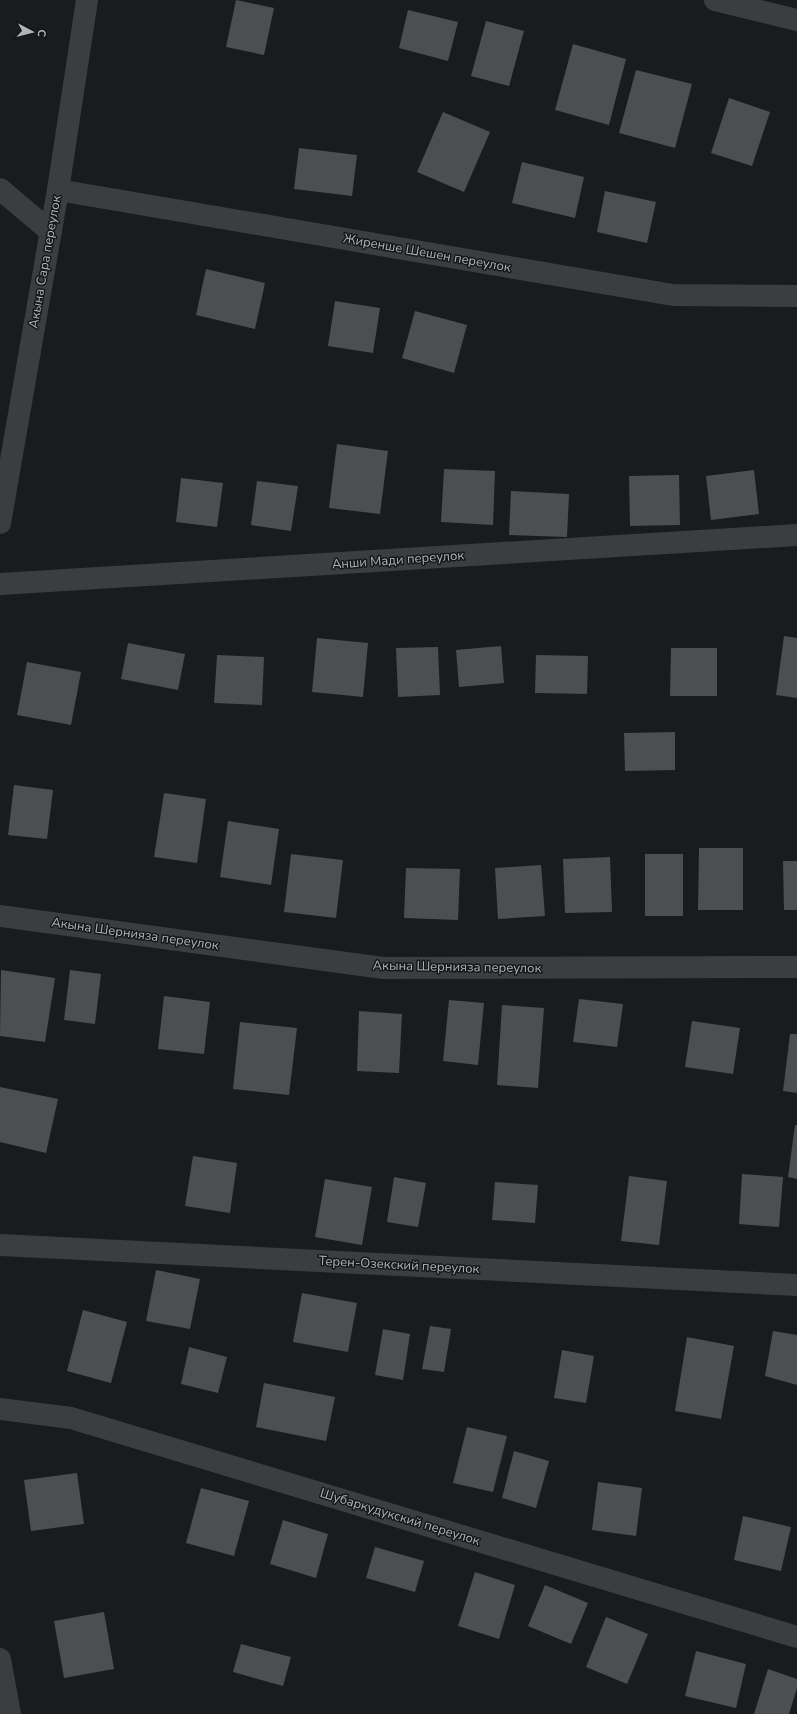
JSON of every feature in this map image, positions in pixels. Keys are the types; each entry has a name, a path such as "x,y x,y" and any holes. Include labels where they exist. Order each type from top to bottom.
{"street":[{"name":"Акына Сара переулок","path":"0,523 58,190 87,0"},
{"path":"715,0 797,20"},
{"path":"0,189 51,232"},
{"name":"Жиренше Шешен переулок","path":"58,190 673,295 797,296"},
{"name":"Анши Мади переулок","path":"0,584 797,535"},
{"name":"Акына Шернияза переулок","path":"0,916 383,968 797,967"},
{"name":"Терен-Озекский переулок","path":"0,1245 797,1285"},
{"name":"Шубаркудукский переулок","path":"0,1409 71,1418 797,1637"},
{"path":"0,1659 10,1714"}],"building":[{"path":"236,0 274,8 264,55 226,47"},
{"path":"408,10 458,22 448,61 399,48"},
{"path":"486,21 524,31 509,86 471,76"},
{"path":"573,44 626,59 609,125 555,110"},
{"path":"636,70 692,84 675,148 619,133"},
{"path":"729,98 770,112 752,166 711,153"},
{"path":"443,112 490,132 464,192 417,172"},
{"path":"299,148 357,155 352,196 294,189"},
{"path":"522,162 584,177 575,218 512,203"},
{"path":"605,191 656,202 647,243 597,232"},
{"path":"206,269 265,283 255,329 196,315"},
{"path":"335,301 380,308 373,353 328,346"},
{"path":"415,311 467,325 454,373 402,358"},
{"path":"337,444 388,451 380,514 329,508"},
{"path":"444,469 495,471 493,525 441,522"},
{"path":"754,470 759,514 711,520 706,476"},
{"path":"679,475 680,525 630,526 629,476"},
{"path":"181,478 223,483 217,527 176,522"},
{"path":"257,481 298,486 291,531 251,525"},
{"path":"511,491 569,494 567,537 509,535"},
{"path":"784,636 797,638 797,698 776,695"},
{"path":"317,638 368,643 363,697 312,692"},
{"path":"128,643 185,654 178,690 121,679"},
{"path":"501,646 504,683 459,687 456,650"},
{"path":"438,647 440,695 398,697 396,648"},
{"path":"671,648 717,648 717,696 670,696"},
{"path":"217,655 264,657 262,705 214,703"},
{"path":"536,655 588,656 587,694 535,693"},
{"path":"27,662 81,672 71,725 17,715"},
{"path":"675,732 675,770 625,771 624,733"},
{"path":"14,785 53,790 47,839 8,835"},
{"path":"164,793 206,799 197,863 154,857"},
{"path":"228,821 279,829 271,885 220,877"},
{"path":"699,848 743,848 743,910 698,910"},
{"path":"291,854 343,860 336,918 284,912"},
{"path":"645,854 683,854 683,916 645,916"},
{"path":"610,857 612,912 565,913 563,859"},
{"path":"783,861 797,861 797,910 784,910"},
{"path":"541,865 545,916 498,919 495,868"},
{"path":"406,868 460,869 458,920 404,918"},
{"path":"1,970 55,978 45,1042 0,1036"},
{"path":"70,970 101,974 95,1024 64,1020"},
{"path":"164,996 210,1002 204,1054 158,1049"},
{"path":"579,999 623,1004 617,1047 573,1042"},
{"path":"449,1000 484,1003 478,1065 443,1061"},
{"path":"502,1005 544,1008 538,1088 497,1085"},
{"path":"359,1011 402,1014 399,1073 357,1071"},
{"path":"692,1021 740,1028 733,1074 685,1067"},
{"path":"240,1022 297,1028 289,1095 233,1089"},
{"path":"790,1034 797,1034 797,1093 783,1091"},
{"path":"0,1087 58,1099 46,1153 0,1142"},
{"path":"795,1125 797,1125 797,1179 788,1177"},
{"path":"193,1156 237,1163 230,1213 185,1206"},
{"path":"742,1174 783,1177 779,1227 739,1224"},
{"path":"629,1176 667,1181 659,1245 621,1241"},
{"path":"394,1177 426,1183 418,1227 387,1222"},
{"path":"325,1179 372,1187 362,1245 315,1237"},
{"path":"495,1182 538,1185 535,1223 492,1220"},
{"path":"156,1270 200,1279 190,1329 146,1321"},
{"path":"302,1293 357,1303 348,1352 293,1342"},
{"path":"83,1310 127,1322 111,1383 67,1371"},
{"path":"430,1326 451,1329 444,1372 422,1369"},
{"path":"383,1329 410,1334 403,1380 375,1375"},
{"path":"773,1331 797,1335 797,1385 765,1376"},
{"path":"687,1337 734,1346 721,1419 675,1411"},
{"path":"189,1347 227,1357 218,1393 181,1384"},
{"path":"562,1350 594,1356 586,1403 554,1398"},
{"path":"264,1383 335,1397 326,1441 256,1427"},
{"path":"467,1427 507,1436 493,1492 453,1483"},
{"path":"514,1451 549,1461 536,1508 502,1498"},
{"path":"77,1473 84,1524 31,1531 24,1480"},
{"path":"598,1482 642,1488 636,1536 592,1530"},
{"path":"201,1488 249,1501 234,1556 186,1543"},
{"path":"743,1516 791,1527 781,1571 734,1560"},
{"path":"283,1520 328,1534 316,1578 270,1564"},
{"path":"375,1547 424,1561 415,1592 366,1578"},
{"path":"475,1572 515,1585 499,1639 458,1626"},
{"path":"545,1585 588,1603 571,1644 528,1626"},
{"path":"104,1612 114,1669 64,1678 54,1621"},
{"path":"606,1617 648,1634 627,1684 586,1667"},
{"path":"241,1644 291,1657 283,1686 233,1672"},
{"path":"696,1651 746,1664 736,1708 685,1696"},
{"path":"768,1669 797,1679 797,1688 789,1714 754,1714"}]}
